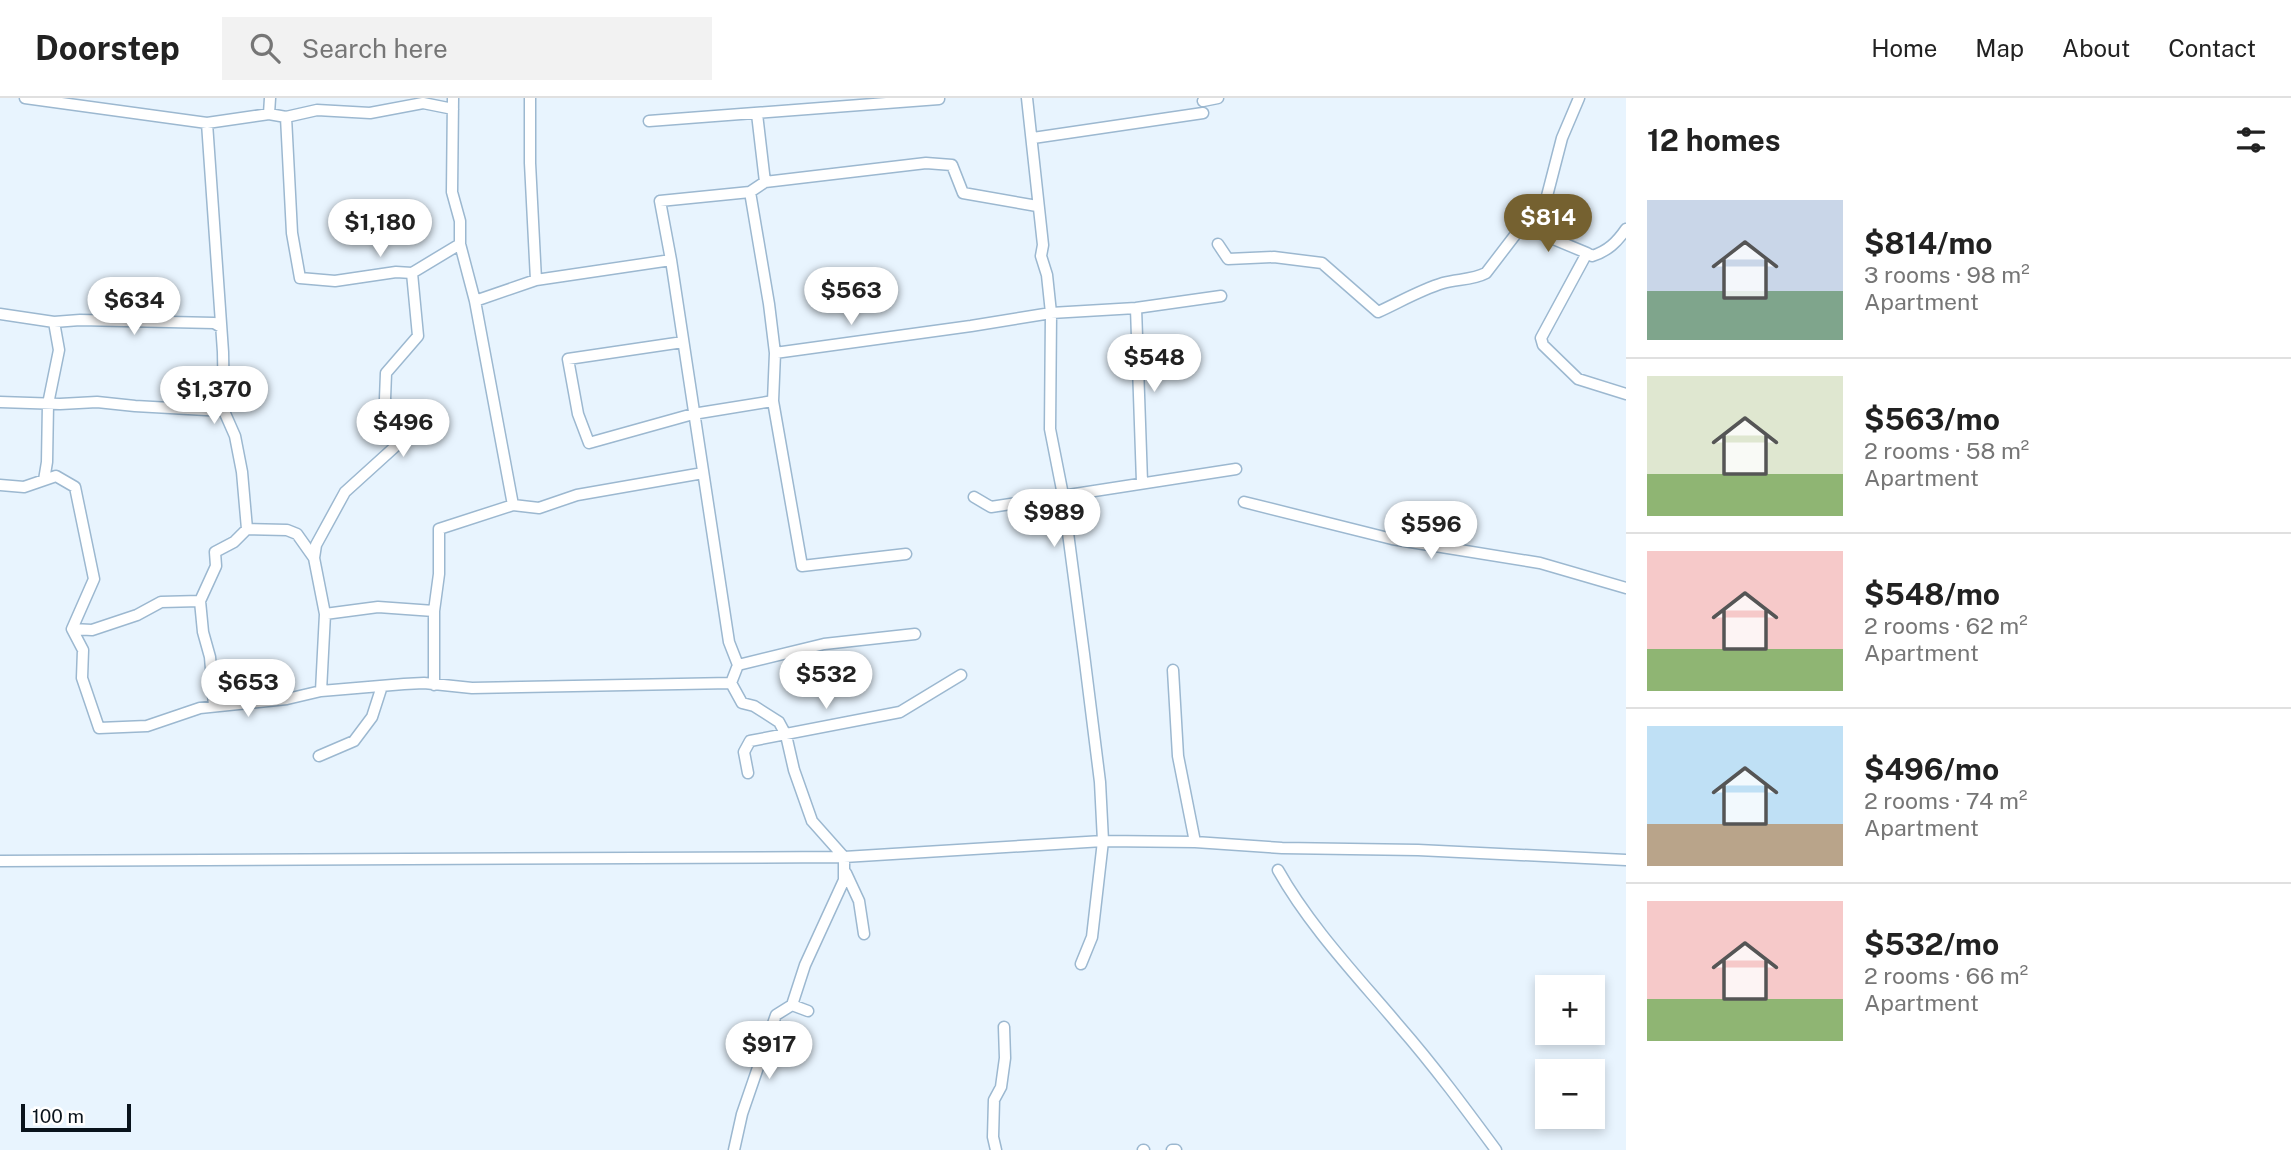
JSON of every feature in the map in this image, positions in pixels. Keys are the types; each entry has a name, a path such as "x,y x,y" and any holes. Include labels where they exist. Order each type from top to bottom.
{"street":[{"path":"25,98 99,103 207,123 269,114 286,117 317,110 370,113 423,103 453,110"},
{"path":"269,114 270,98"},
{"path":"453,98 452,192 460,221 460,244 475,301 513,505"},
{"path":"530,98 530,175 536,280"},
{"path":"1027,98 1043,245 1041,256 1047,275 1051,313 1050,429 1063,495 1100,782 1103,841 1092,937 1081,964"},
{"path":"1203,101 1218,98"},
{"path":"1218,244 1228,259 1273,257 1322,263 1378,312 1423,290 1447,282 1478,277 1486,273 1522,226 1525,218 1536,210 1547,196 1562,138 1579,98"},
{"path":"649,121 757,114 811,103 939,99"},
{"path":"1033,138 1203,113"},
{"path":"757,114 765,182"},
{"path":"286,117 292,233 300,278 335,281 397,272 412,273 460,244"},
{"path":"207,123 224,411 235,436 242,472 247,529"},
{"path":"731,683 738,665 729,642 660,201 750,192 765,182 926,163 952,165 963,193 1037,206"},
{"path":"750,192 775,353 773,401 802,566 905,554"},
{"path":"1522,226 1592,256 1615,244 1626,229"},
{"path":"1587,253 1541,341 1578,379 1626,394"},
{"path":"475,301 536,280 671,260"},
{"path":"321,691 325,614 314,558 316,545 345,492 398,444 385,399 386,373 418,336 412,273"},
{"path":"775,353 1051,313 1136,308 1221,296"},
{"path":"1136,308 1142,482"},
{"path":"0,314 54,322 80,320 215,323 221,327"},
{"path":"44,480 48,404 59,349 54,322"},
{"path":"683,342 568,359 578,414 589,443 693,414 773,401"},
{"path":"0,402 97,402 224,411"},
{"path":"974,497 991,507 1236,469"},
{"path":"434,685 433,611 439,574 439,529 513,505 539,508 577,495 703,473"},
{"path":"0,485 24,487 56,476 75,487 94,579 72,629"},
{"path":"1244,502 1392,539 1540,563 1626,588"},
{"path":"214,706 210,657 203,632 200,601 216,566 215,552 234,542 247,529 287,530 298,534 314,558"},
{"path":"72,629 92,630 137,615 161,602 200,601"},
{"path":"325,614 378,607 433,611"},
{"path":"72,629 83,650 82,678 99,728 147,726 200,708 287,699 321,691 424,683 472,688 731,683"},
{"path":"738,665 824,644 915,634"},
{"path":"1173,670 1178,756 1195,842"},
{"path":"748,773 744,752 750,741 900,712 961,676"},
{"path":"731,683 742,703 754,706 779,722 786,735 794,770 812,821 844,857 844,880 805,965 792,1005 776,1015 742,1114 734,1150"},
{"path":"319,756 354,741 372,716 382,686"},
{"path":"0,861 844,857 1103,841 1418,850 1626,860"},
{"path":"844,870 859,901 864,934"},
{"path":"1278,870 1291,893 1329,942 1432,1064 1496,1150"},
{"path":"792,1005 808,1011"},
{"path":"996,1150 993,1137 994,1100 1001,1087 1005,1058 1004,1027"}]}
